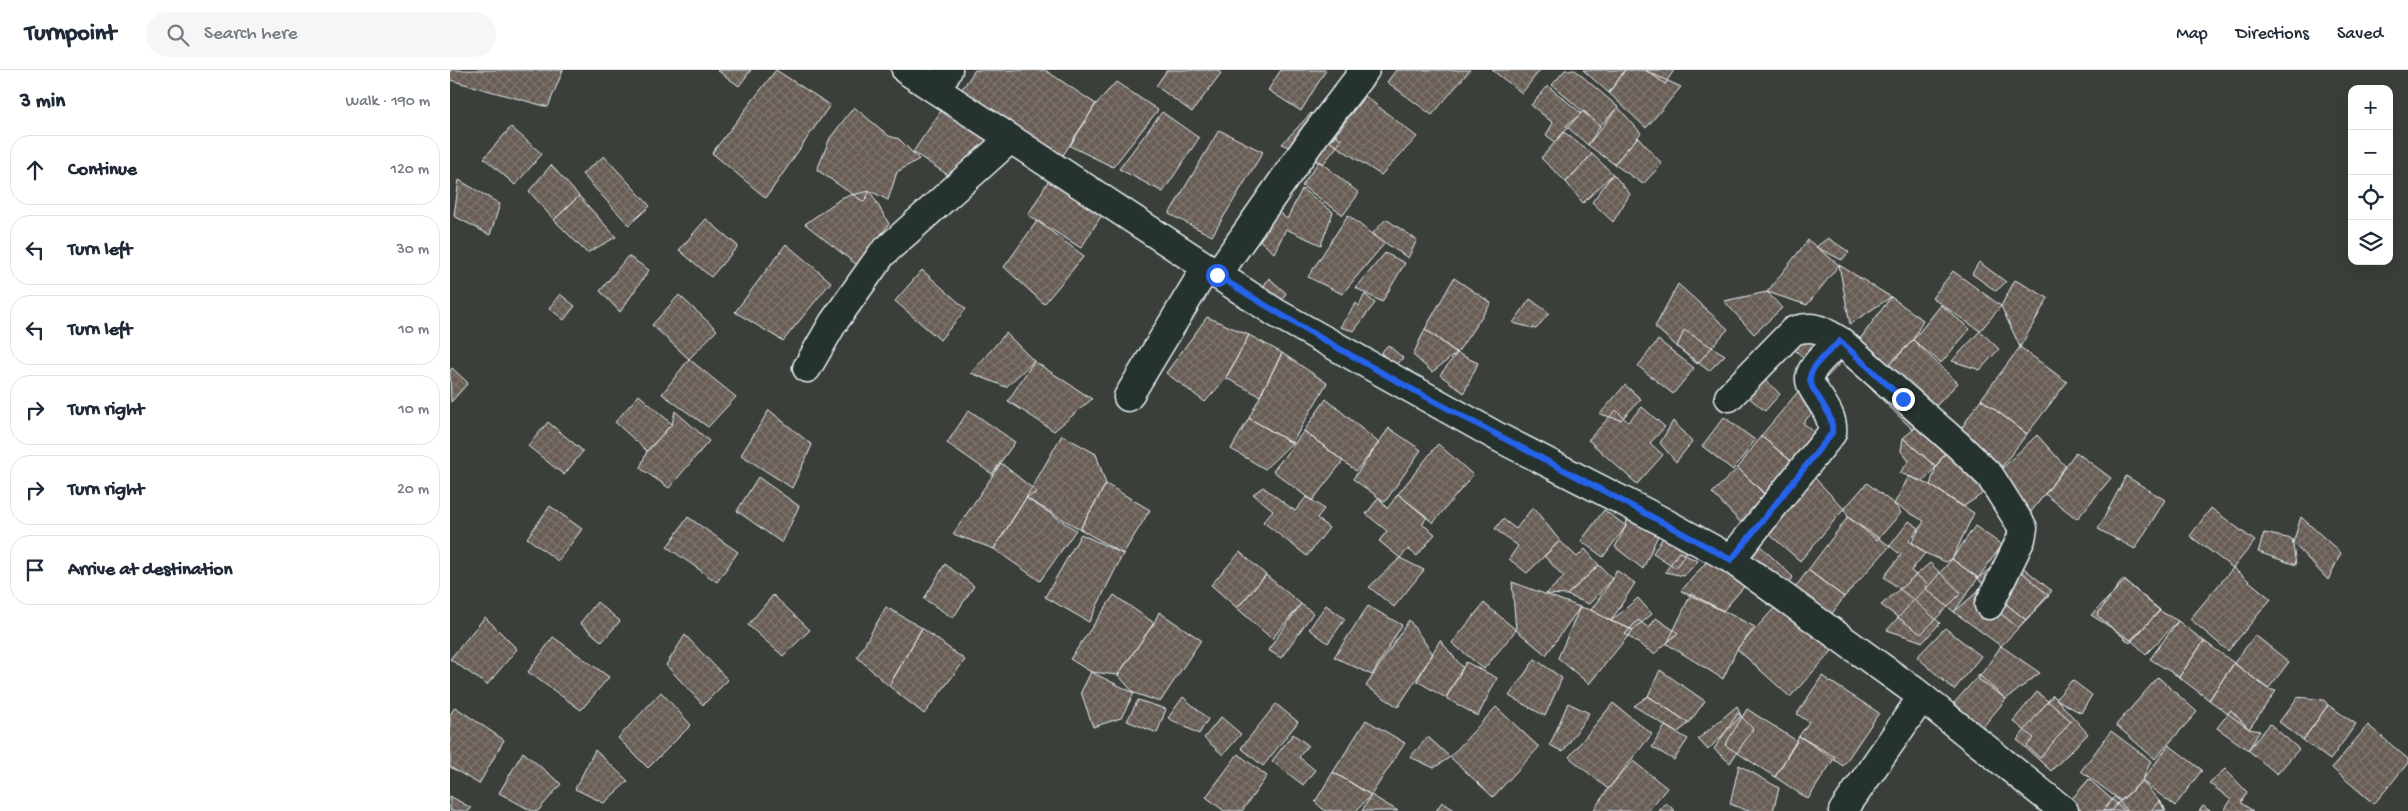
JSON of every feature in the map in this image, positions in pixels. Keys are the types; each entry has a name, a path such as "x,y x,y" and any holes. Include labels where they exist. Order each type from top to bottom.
{"street":[{"path":"906,70 942,80 1009,140 1276,313 1498,437 1658,519 1731,560 1772,586 1922,697 2064,811"},
{"path":"1128,397 1212,271 1365,70"},
{"path":"807,368 833,323 882,254 1009,140"},
{"path":"1729,397 1793,331 1806,327 1821,330 1840,341 1958,445 1990,476 2018,518 2023,528 2021,539 1989,605"},
{"path":"1731,560 1832,433 1833,424 1811,384 1810,376 1818,364 1840,341"},
{"path":"1843,811 1922,697"}],"building":[{"path":"450,70 563,70 548,107 450,80"},
{"path":"717,70 751,70 739,86"},
{"path":"776,70 830,105 766,198 712,153"},
{"path":"975,70 1045,70 1096,104 1060,160 958,95"},
{"path":"1167,70 1217,70 1221,73 1192,112 1156,86"},
{"path":"1281,70 1326,70 1301,111 1268,90"},
{"path":"1396,70 1470,70 1432,115 1387,82"},
{"path":"1492,70 1540,70 1522,93"},
{"path":"1565,70 1575,70 1618,107 1600,126 1552,85"},
{"path":"1583,70 1625,70 1609,93"},
{"path":"1625,70 1644,70 1681,87 1646,128 1609,93"},
{"path":"1646,70 1674,70 1665,84"},
{"path":"1116,82 1158,110 1113,167 1070,146 1096,104"},
{"path":"1548,86 1581,113 1555,142 1546,135 1553,123 1531,105"},
{"path":"1365,96 1417,137 1381,175 1330,142"},
{"path":"854,107 889,136 899,139 919,159 897,172 888,200 870,191 864,202 817,170 830,138"},
{"path":"1618,107 1641,133 1614,164 1588,145"},
{"path":"943,108 998,143 954,179 913,152"},
{"path":"1584,111 1600,126 1588,145 1566,126"},
{"path":"1162,112 1199,138 1163,192 1119,169"},
{"path":"1311,113 1342,140 1323,164 1282,144"},
{"path":"511,127 542,154 515,185 484,158"},
{"path":"1219,130 1263,152 1212,236 1169,214"},
{"path":"1564,132 1592,154 1566,182 1541,158"},
{"path":"1638,137 1662,164 1643,184 1614,164"},
{"path":"1592,154 1613,174 1583,203 1566,182"},
{"path":"604,156 650,206 629,225 582,174"},
{"path":"1319,161 1359,193 1343,215 1302,186"},
{"path":"551,165 579,196 554,220 529,191"},
{"path":"1613,174 1630,194 1613,222 1592,202"},
{"path":"1050,178 1105,210 1081,248 1028,215"},
{"path":"459,180 500,204 490,235 454,216"},
{"path":"1302,189 1333,212 1321,245 1286,229 1274,253 1248,230 1267,203 1287,219"},
{"path":"870,191 889,224 857,265 805,224 843,197"},
{"path":"579,196 616,237 587,253 554,220"},
{"path":"1348,215 1384,244 1342,294 1308,277"},
{"path":"706,219 738,246 711,277 679,250"},
{"path":"1386,219 1417,240 1408,258 1372,234"},
{"path":"1037,221 1084,256 1044,304 1004,267"},
{"path":"1828,238 1849,252 1842,260 1816,247"},
{"path":"1808,240 1839,265 1807,305 1767,292"},
{"path":"786,244 831,282 783,341 735,312"},
{"path":"1385,253 1405,263 1382,302 1356,288"},
{"path":"628,256 649,270 620,312 600,291"},
{"path":"1979,262 2006,282 1996,291 1972,274"},
{"path":"1839,265 1891,297 1850,324"},
{"path":"922,270 966,309 940,340 895,301"},
{"path":"1953,271 2001,306 1980,331 1932,298"},
{"path":"1269,278 1286,293 1280,304 1257,296"},
{"path":"1454,278 1491,303 1457,353 1425,329"},
{"path":"2015,280 2048,298 2020,347 2001,306"},
{"path":"1678,284 1728,329 1697,364 1655,327"},
{"path":"1767,292 1782,308 1754,334 1724,301"},
{"path":"560,294 575,306 564,320 549,308"},
{"path":"1365,294 1375,303 1354,331 1340,327 1356,303 1359,306"},
{"path":"679,295 717,330 689,359 652,325"},
{"path":"1891,297 1923,320 1913,340 1889,366 1851,351"},
{"path":"1530,299 1549,313 1536,329 1513,323"},
{"path":"1941,305 1970,329 1941,363 1913,340"},
{"path":"1207,317 1249,335 1226,378 1205,402 1166,373"},
{"path":"1817,326 1848,355 1826,378 1795,350"},
{"path":"1425,329 1457,353 1432,372 1413,355"},
{"path":"1684,330 1725,355 1709,371 1677,347"},
{"path":"1980,331 1999,349 1980,370 1952,361"},
{"path":"1006,333 1034,361 1006,387 971,373"},
{"path":"1249,335 1282,353 1260,396 1226,378"},
{"path":"1658,340 1694,368 1673,394 1638,366"},
{"path":"1913,340 1958,383 1913,430 1868,386"},
{"path":"1388,345 1403,358 1394,366 1381,353"},
{"path":"2020,347 2067,382 2027,434 1981,399"},
{"path":"1282,353 1327,383 1292,443 1249,418"},
{"path":"1457,353 1478,363 1464,393 1440,375"},
{"path":"689,359 736,397 708,427 662,394"},
{"path":"1034,361 1092,399 1054,431 1008,401"},
{"path":"452,368 468,383 451,402 450,371"},
{"path":"1757,372 1780,394 1765,411 1742,392"},
{"path":"1625,385 1641,399 1621,420 1600,414"},
{"path":"1802,387 1820,404 1803,423 1827,442 1803,471 1761,436"},
{"path":"639,395 672,424 647,451 615,422"},
{"path":"1326,399 1379,443 1356,471 1304,431"},
{"path":"1981,399 2027,434 1997,473 1952,442"},
{"path":"1642,407 1665,427 1650,443 1663,455 1637,484 1588,440 1616,410 1628,422"},
{"path":"769,410 812,445 792,488 741,455"},
{"path":"969,410 1015,442 992,474 947,443"},
{"path":"675,411 709,441 669,488 640,468 647,451 672,424"},
{"path":"1926,413 1952,442 1936,467 1903,438 1913,430"},
{"path":"1724,417 1755,440 1733,470 1702,446"},
{"path":"1249,418 1292,443 1265,469 1231,449"},
{"path":"1673,421 1692,442 1676,462 1660,443"},
{"path":"548,422 583,451 564,475 528,446"},
{"path":"1389,428 1421,450 1385,502 1353,479"},
{"path":"1304,431 1343,461 1312,501 1273,471"},
{"path":"1062,435 1096,454 1106,484 1080,529 1026,498"},
{"path":"2037,435 2066,467 2027,517 1997,473"},
{"path":"1761,436 1803,471 1778,508 1738,468"},
{"path":"1903,438 1936,467 1923,482 1900,473 1909,461 1901,451"},
{"path":"1952,442 1992,487 1963,507 1930,485 1936,467"},
{"path":"1438,444 1473,475 1433,523 1398,494"},
{"path":"2076,452 2111,478 2077,519 2045,494"},
{"path":"1001,463 1037,492 1026,498 994,549 953,534"},
{"path":"1738,468 1772,501 1745,527 1712,493"},
{"path":"1813,476 1844,509 1800,561 1768,533"},
{"path":"1909,476 1930,485 1974,513 1952,559 1946,562 1925,553 1912,542 1924,521 1894,504"},
{"path":"2126,476 2165,500 2135,549 2098,529"},
{"path":"758,477 799,506 782,543 737,511"},
{"path":"1867,483 1894,504 1901,513 1877,540 1848,517 1844,509"},
{"path":"1106,484 1150,510 1123,554 1080,529"},
{"path":"1263,487 1295,511 1307,496 1324,509 1317,518 1329,528 1307,556 1263,522 1273,510 1253,494"},
{"path":"1398,494 1427,517 1422,524 1435,534 1417,556 1408,549 1400,558 1379,541 1387,531 1366,514 1379,497 1387,509"},
{"path":"1026,498 1076,530 1040,581 994,549"},
{"path":"550,506 582,529 558,561 527,538"},
{"path":"1533,507 1560,541 1527,573 1509,559 1518,546 1495,529 1503,519 1516,529"},
{"path":"2211,508 2255,541 2233,568 2190,536"},
{"path":"1604,510 1626,526 1603,557 1581,541"},
{"path":"1629,511 1659,533 1643,569 1615,547 1626,526"},
{"path":"688,517 738,552 717,582 667,547"},
{"path":"1848,517 1890,546 1844,597 1808,570"},
{"path":"2301,517 2341,553 2328,580 2293,543"},
{"path":"1909,521 1919,528 1909,541 1925,553 1911,571 1927,583 1926,589 1914,600 1884,577 1901,555 1890,546"},
{"path":"1975,526 2002,545 1978,578 1952,559"},
{"path":"1666,533 1689,548 1676,568 1653,553"},
{"path":"2264,533 2292,539 2296,565 2258,552"},
{"path":"1081,534 1123,554 1089,622 1045,597"},
{"path":"1754,540 1793,577 1784,588 1744,551"},
{"path":"1560,541 1577,557 1585,549 1599,565 1567,595 1546,594 1564,577 1544,556"},
{"path":"1240,552 1266,575 1237,608 1211,585"},
{"path":"1679,552 1698,561 1684,576 1665,572"},
{"path":"1715,552 1749,581 1723,611 1681,591"},
{"path":"2005,553 2052,591 2018,628 1976,593"},
{"path":"2005,557 2049,596 2026,620 1984,586 1978,578"},
{"path":"1400,558 1424,570 1394,607 1369,587"},
{"path":"1952,559 1978,578 1954,612 1926,589"},
{"path":"1930,563 1961,593 1921,634 1881,605"},
{"path":"945,564 974,586 953,618 924,599"},
{"path":"1599,565 1613,579 1589,604 1567,595"},
{"path":"2233,568 2271,599 2228,651 2190,619"},
{"path":"1616,570 1635,583 1611,621 1591,610 1613,579"},
{"path":"1808,570 1844,597 1828,619 1792,592"},
{"path":"1266,575 1301,604 1272,639 1237,608"},
{"path":"2123,579 2160,610 2130,643 2097,615"},
{"path":"2125,581 2160,611 2131,640 2091,615"},
{"path":"1512,582 1580,607 1546,655 1516,630"},
{"path":"1984,586 2026,620 2001,646 1954,612"},
{"path":"1691,594 1755,627 1737,649 1723,679 1667,644"},
{"path":"773,595 810,630 783,656 748,625"},
{"path":"1114,595 1154,623 1118,675 1091,672 1070,659"},
{"path":"1638,598 1652,614 1633,630 1611,621"},
{"path":"1914,600 1940,623 1923,642 1887,630"},
{"path":"597,602 620,621 602,642 580,623"},
{"path":"1484,603 1516,630 1484,669 1452,643"},
{"path":"1779,603 1832,651 1790,697 1737,649"},
{"path":"1301,604 1313,613 1281,658 1268,650"},
{"path":"1326,605 1345,619 1328,643 1309,629"},
{"path":"1368,606 1402,625 1372,675 1334,657"},
{"path":"886,607 922,628 889,686 857,657"},
{"path":"1580,607 1591,610 1633,630 1589,684 1558,658"},
{"path":"2160,611 2178,621 2146,654 2131,640"},
{"path":"1159,612 1201,640 1160,702 1134,693 1118,675 1154,623"},
{"path":"485,617 517,649 487,685 450,659"},
{"path":"1656,618 1678,633 1654,654 1625,634 1638,620 1649,628"},
{"path":"1409,620 1433,654 1398,707 1366,686"},
{"path":"2178,621 2204,641 2179,677 2150,659"},
{"path":"922,628 965,660 924,714 889,686"},
{"path":"1945,628 1981,656 1954,690 1917,657"},
{"path":"685,635 728,680 703,705 666,665"},
{"path":"2255,635 2289,662 2268,689 2234,663"},
{"path":"553,637 609,677 581,710 528,672"},
{"path":"1440,640 1463,668 1446,698 1417,681"},
{"path":"2204,641 2234,663 2209,700 2179,677"},
{"path":"2001,646 2040,673 2006,699 1978,679"},
{"path":"1535,659 1562,678 1545,716 1509,696"},
{"path":"1466,662 1497,678 1478,716 1446,698"},
{"path":"2234,663 2268,689 2276,691 2249,729 2209,700"},
{"path":"1660,670 1705,701 1689,723 1648,696"},
{"path":"1091,672 1134,693 1121,718 1093,727 1081,692"},
{"path":"1979,675 2006,699 1982,728 1954,703"},
{"path":"1822,676 1879,713 1843,766 1799,736 1809,722 1797,714"},
{"path":"2158,677 2197,712 2155,759 2116,725"},
{"path":"2072,680 2092,695 2081,713 2056,699"},
{"path":"661,692 691,725 648,768 618,738"},
{"path":"2037,692 2071,721 2040,758 2027,746 2034,738 2013,721"},
{"path":"2053,695 2088,734 2051,771 2017,740"},
{"path":"1648,696 1689,723 1677,733 1634,706"},
{"path":"1183,697 1208,719 1199,734 1168,718"},
{"path":"2298,697 2324,700 2328,705 2303,740 2279,722"},
{"path":"1138,700 1166,709 1157,733 1127,721"},
{"path":"1568,703 1589,713 1563,752 1550,745"},
{"path":"1613,703 1652,734 1608,789 1569,757"},
{"path":"1276,704 1298,722 1263,766 1241,748"},
{"path":"2328,705 2356,724 2330,760 2303,740"},
{"path":"1737,706 1741,716 1708,750 1698,739"},
{"path":"455,707 504,740 479,784 450,767 450,715"},
{"path":"1496,707 1539,747 1493,797 1450,757"},
{"path":"1747,709 1797,741 1775,777 1725,745"},
{"path":"2231,710 2249,729 2260,731 2248,750 2217,728"},
{"path":"1738,713 1753,729 1730,763 1714,749"},
{"path":"1221,717 1241,734 1223,755 1204,738"},
{"path":"1366,720 1405,743 1371,795 1333,772"},
{"path":"2270,724 2299,749 2277,774 2248,750"},
{"path":"2368,725 2408,759 2408,763 2374,804 2332,768"},
{"path":"1665,726 1688,739 1674,760 1652,747"},
{"path":"2111,731 2151,761 2142,781 2121,801 2081,771"},
{"path":"1293,734 1308,745 1299,757 1315,770 1303,785 1272,761"},
{"path":"1799,736 1835,757 1808,799 1775,777"},
{"path":"1428,737 1450,757 1434,768 1410,757"},
{"path":"2169,745 2202,770 2175,806 2142,781"},
{"path":"595,750 628,781 604,803 575,789"},
{"path":"523,752 561,784 538,811 532,811 499,793"},
{"path":"1238,754 1267,776 1242,811 1224,811 1206,797"},
{"path":"1633,761 1667,788 1648,811 1593,811 1608,789"},
{"path":"1739,765 1779,788 1773,811 1748,811 1730,804"},
{"path":"2225,769 2247,792 2241,803 2253,811 2224,811 2231,800 2209,783"},
{"path":"1333,772 1371,795 1356,811 1325,811 1315,802"},
{"path":"2089,779 2117,804 2112,811 2082,811 2070,801"},
{"path":"2142,781 2165,808 2162,811 2125,811 2117,804"},
{"path":"1371,795 1398,811 1362,811"},
{"path":"450,796 471,808 469,811 450,811"},
{"path":"2115,796 2127,811 2103,811"},
{"path":"2159,801 2166,811 2151,811"},
{"path":"1442,802 1456,811 1436,811"},
{"path":"1666,803 1675,811 1659,811"},
{"path":"2203,806 2210,811 2199,811"}],"route":[{"path":"1217,275 1276,313 1498,437 1658,519 1731,560 1832,433 1833,424 1811,384 1810,376 1818,364 1840,341 1903,399"}]}
